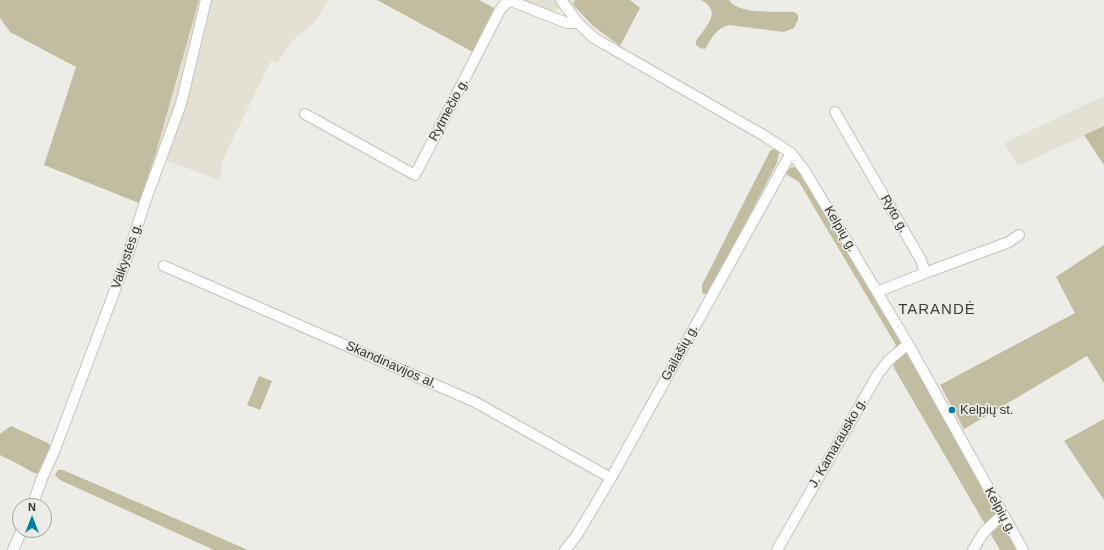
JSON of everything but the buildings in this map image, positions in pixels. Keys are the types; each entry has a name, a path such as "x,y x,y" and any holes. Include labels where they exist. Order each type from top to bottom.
{"street":[{"name":"Vaikystės g.","path":"35,498 54,452 127,258 145,202 181,104 206,0"},
{"name":"Rytmečio g.","path":"305,114 415,174 500,10 505,4 511,0 567,23 578,23"},
{"name":"Kelpių g.","path":"562,0 578,23 594,38 763,135 791,153 805,171 908,344 1002,515 1023,550"},
{"name":"Ryto g.","path":"835,112 921,260 925,273"},
{"name":"Gailašių g.","path":"565,550 577,535 611,478 791,153"},
{"path":"877,292 1010,242 1019,235"},
{"name":"Skandinavijos al.","path":"164,266 475,402 611,478"},
{"name":"J. Kamarausko g.","path":"777,550 878,374 888,361 908,344"},
{"path":"973,550 984,532 1002,515"},
{"path":"13,550 18,538"}],"shaded area":[{"path":"0,0 199,0 155,156 139,203 44,165 76,67 10,32 0,18"},
{"path":"199,0 328,0 316,21 291,42 277,63 271,61 223,159 219,180 155,156"},
{"path":"377,0 479,0 494,8 473,52"},
{"path":"524,0 575,0 573,5 550,11"},
{"path":"575,0 630,0 640,8 620,46 593,26 573,5"},
{"path":"701,0 729,0 734,5 749,10 794,12 798,15 798,20 794,28 784,32 729,25 725,26 712,37 705,49 700,48 696,45 696,41 708,25 712,14 708,5"},
{"path":"1104,96 1104,126 1018,166 1004,143"},
{"path":"1104,126 1104,165 1084,135"},
{"path":"775,148 779,152 777,163 708,295 702,293 702,285 770,151"},
{"path":"795,167 799,169 858,266 1018,550 1000,550 894,368 892,351 896,345 799,182 784,173 789,168"},
{"path":"1104,245 1104,383 1087,356 964,429 940,385 1075,313 1056,277"},
{"path":"259,376 272,381 260,410 247,405"},
{"path":"1104,419 1104,500 1064,441"},
{"path":"11,426 48,443 50,446 39,474 34,473 0,455 0,434"},
{"path":"58,470 63,470 248,550 214,550 60,480 55,475"}],"place":[{"name":"Kelpių st.","path":"952,410"}],"district":[{"name":"TARANDĖ","path":"937,310"}]}
